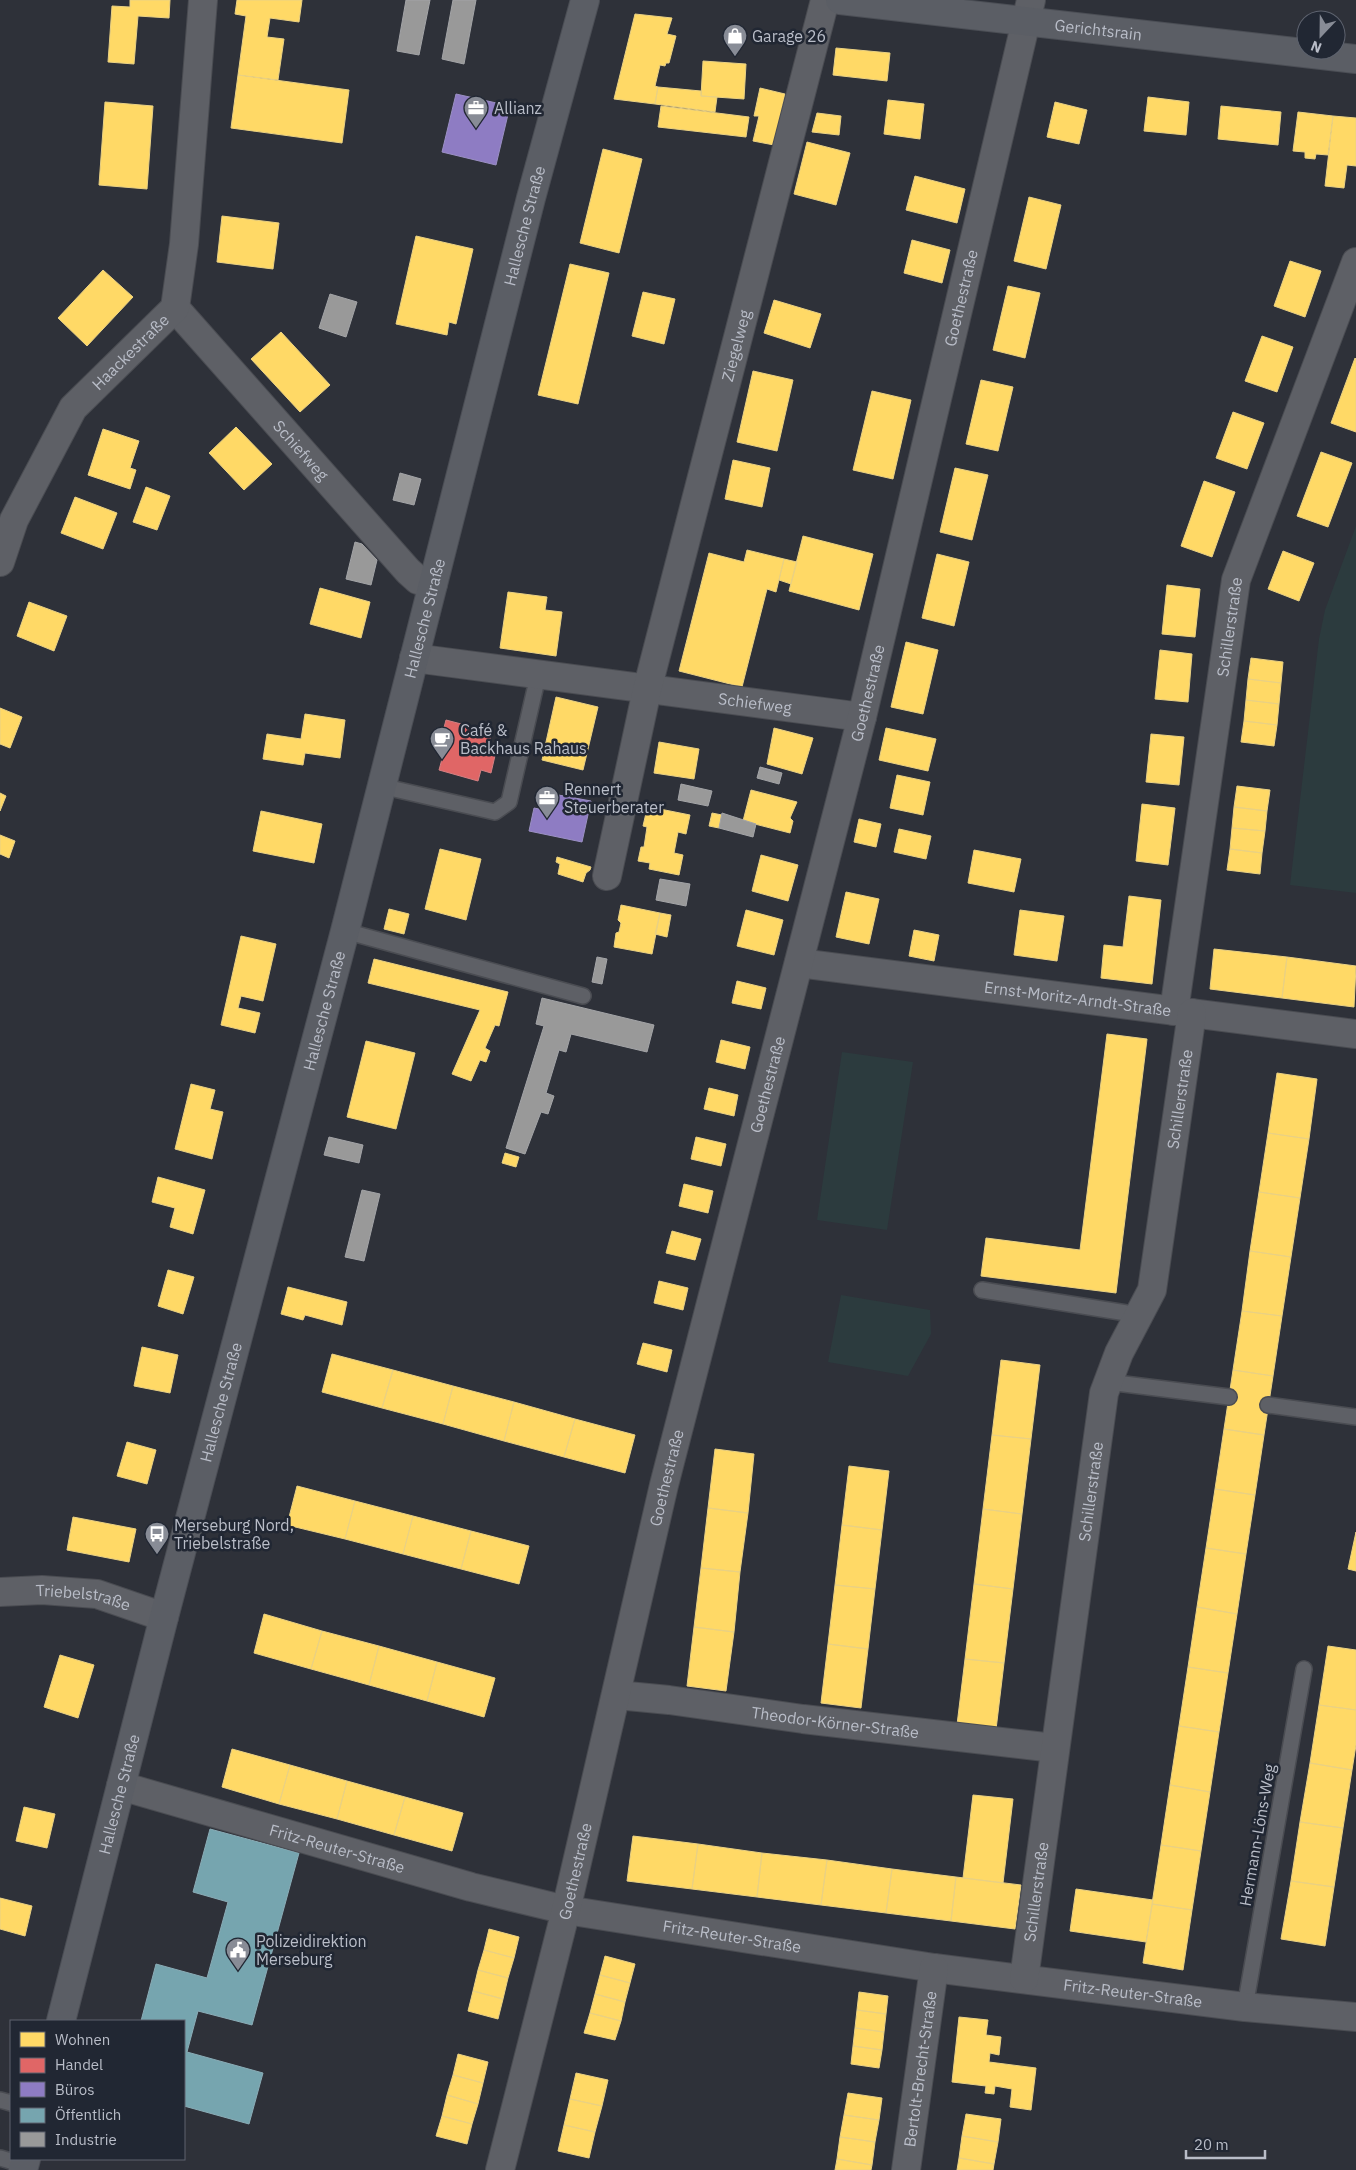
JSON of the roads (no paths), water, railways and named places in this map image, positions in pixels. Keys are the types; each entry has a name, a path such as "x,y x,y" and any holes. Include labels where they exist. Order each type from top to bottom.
{"main road":[{"name":"Hallesche Straße","path":"61,2020 164,1617 345,932 531,198 585,0"},
{"name":"Gerichtsrain","path":"840,0 1028,11 1356,59"}],"street":[{"name":"Haackestraße","path":"0,562 14,520 73,408 175,308 184,244 203,0"},
{"name":"Ziegelweg","path":"647,690 825,0"},
{"name":"Goethestraße","path":"500,2170 566,1910 664,1485 862,717 1028,11"},
{"name":"Schillerstraße","path":"1024,1979 1054,1748 1104,1393 1119,1353 1152,1290 1183,1012 1236,580 1356,262"},
{"name":"Schiefweg","path":"175,308 408,571 418,580 433,584"},
{"name":"Schiefweg","path":"414,658 538,676 862,717"},
{"path":"607,876 647,690"},
{"name":"Ernst-Moritz-Arndt-Straße","path":"799,963 1356,1034"},
{"name":"Triebelstraße","path":"0,1592 42,1590 97,1594 164,1617"},
{"name":"Theodor-Körner-Straße","path":"617,1695 1054,1748"},
{"name":"Fritz-Reuter-Straße","path":"121,1786 161,1796 471,1888 566,1910 934,1968 1245,2007 1356,2017"},
{"name":"Bertolt-Brecht-Straße","path":"906,2170 934,1968"}],"lane":[{"path":"381,786 495,812 510,802 538,676"},
{"path":"345,932 582,996"},
{"path":"982,1290 1139,1315"},
{"path":"1108,1382 1228,1397"},
{"path":"1268,1405 1356,1417"},
{"name":"Hermann-Löns-Weg","path":"1245,2007 1304,1670"}],"place":[{"name":"Garage 26","path":"735,57"},
{"name":"Allianz","path":"476,129"},
{"name":"Café & Backhaus Rahaus","path":"442,760"},
{"name":"Rennert Steuerberater","path":"547,819"},
{"name":"Merseburg Nord, Triebelstraße","path":"157,1555"},
{"name":"Polizeidirektion Merseburg","path":"238,1971"}]}
